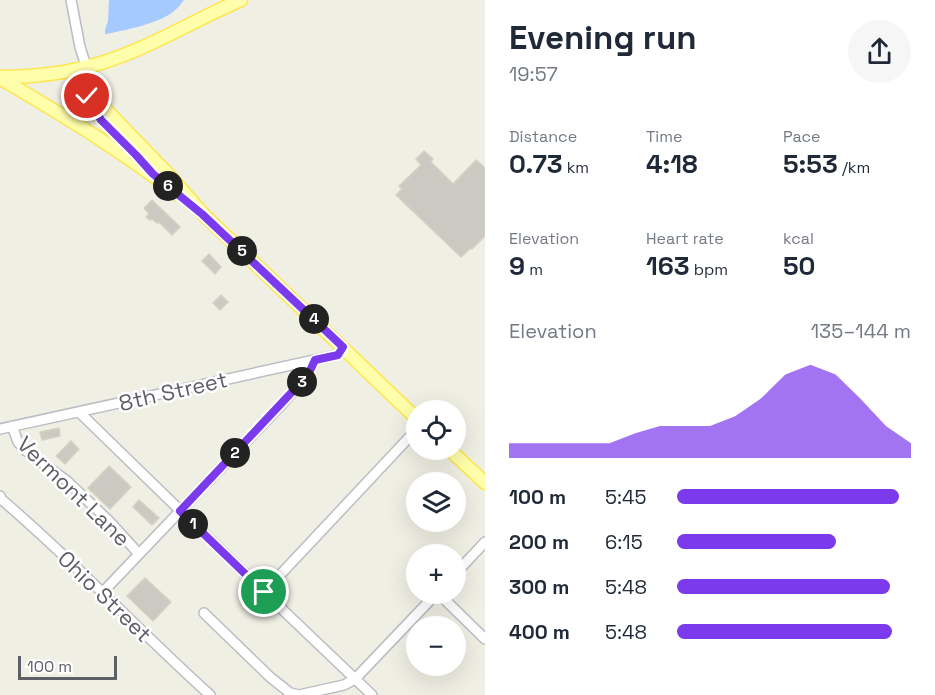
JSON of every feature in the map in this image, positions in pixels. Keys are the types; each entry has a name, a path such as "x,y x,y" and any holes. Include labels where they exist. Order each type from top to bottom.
{"main road":[{"path":"0,78 32,76 100,63 241,0"},
{"path":"86,66 81,75 87,96 96,113 153,174"},
{"path":"86,66 97,94 107,111 168,174 202,214"},
{"path":"0,78 153,174 202,214 406,407"},
{"path":"461,460 485,483"}],"street":[{"path":"72,3 86,66"},
{"name":"8th Street","path":"0,429 338,355 343,347"},
{"path":"102,593 302,382 315,360"},
{"path":"79,412 372,695"},
{"name":"Vermont Lane","path":"12,426 18,442 25,450 67,481 110,522 139,554"},
{"path":"264,592 406,441"},
{"name":"Ohio Street","path":"0,496 1,500 39,532 210,695"},
{"path":"466,562 485,542"},
{"path":"204,613 270,677 290,693 298,695 344,685 355,679 428,604"},
{"path":"448,604 485,639"}],"water":[{"path":"109,0 184,0 168,15 151,23 105,34"}],"building":[{"path":"424,151 433,159 431,162 453,184 476,160 485,168 485,236 461,257 396,195 402,189 399,186 421,165 416,159"},
{"path":"152,200 180,227 172,235 159,222 146,217 149,214 144,208"},
{"path":"209,254 221,267 215,274 202,261"},
{"path":"221,295 228,302 220,310 213,303"},
{"path":"59,428 60,436 42,440 40,432"},
{"path":"71,441 79,449 65,464 56,456"},
{"path":"109,466 131,487 110,509 88,488"},
{"path":"139,500 159,518 152,525 133,507"},
{"path":"145,578 171,602 153,621 127,596"}],"route":[{"path":"87,96 101,120 153,174 202,214 343,347 338,355 315,360 308,375 180,511 264,592"}]}
